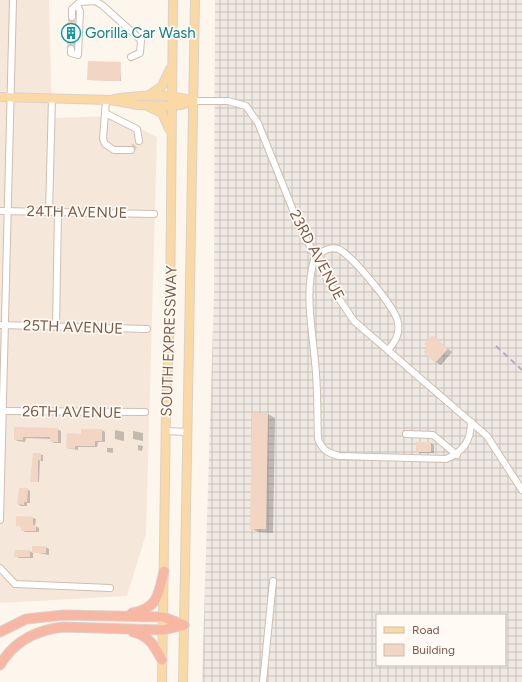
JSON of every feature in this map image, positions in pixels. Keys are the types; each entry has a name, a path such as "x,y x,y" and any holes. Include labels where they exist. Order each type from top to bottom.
{"highway":[{"path":"107,616 138,612 149,607 159,593 164,571"},
{"path":"0,632 26,619 40,617 163,617 184,625"},
{"path":"0,665 14,646 37,633 50,629 63,627 163,630 184,625"},
{"path":"112,628 137,632 146,637 154,644 162,660"}],"main road":[{"name":"SOUTH EXPRESSWAY","path":"162,682 166,431 170,315 173,0"},
{"name":"SOUTH EXPRESSWAY","path":"183,682 195,0"},
{"path":"147,97 165,82 173,54"},
{"name":"23RD AVENUE","path":"108,100 129,97 172,96 193,101"},
{"name":"23RD AVENUE","path":"0,97 108,100 138,105 172,106 193,101"},
{"path":"138,105 162,113 172,139"}],"street":[{"path":"0,520 2,325 13,0"},
{"path":"72,17 72,9 80,2 94,1 102,5 141,40 140,53 131,57"},
{"path":"71,49 71,53 78,55 80,11 77,5"},
{"path":"49,212 52,98"},
{"path":"108,100 105,113 105,144 114,150 131,150"},
{"name":"23RD AVENUE","path":"193,101 228,100 246,106 258,123 299,225 330,285 354,321 487,436 522,490"},
{"path":"105,113 137,129 139,141"},
{"name":"24TH AVENUE","path":"0,211 154,214"},
{"path":"56,327 58,212"},
{"path":"388,350 397,338 399,323 392,307 348,256 338,250 327,250 315,256 308,287 310,326 316,363 318,433 322,448 329,454 340,456 446,459 457,455 470,439 471,422"},
{"name":"25TH AVENUE","path":"2,325 147,329"},
{"name":"26TH AVENUE","path":"1,411 145,412"},
{"path":"166,431 188,432"},
{"path":"406,434 433,435 457,455"},
{"path":"0,568 15,584 110,588"},
{"path":"263,682 273,581"}],"shaded area":[{"path":"0,0 49,0 52,118 114,116 157,137 146,534 127,596 0,603"},
{"path":"215,0 522,0 522,682 202,682 214,294"}],"building":[{"name":"Gorilla Car Wash","path":"68,18 70,21 75,20 74,46 71,45 67,47"},
{"path":"88,61 121,62 120,81 87,80"},
{"path":"432,335 448,349 435,363 423,352 427,347 424,344"},
{"path":"252,413 268,413 266,529 250,529"},
{"path":"14,427 58,428 58,442 50,442 50,437 23,437 23,440 14,440"},
{"path":"81,429 102,429 102,441 95,441 95,446 75,446 75,449 66,448 67,433 81,434"},
{"path":"416,442 431,442 431,452 416,452"},
{"path":"33,453 41,453 41,461 38,460 38,482 30,482"},
{"path":"19,488 28,488 27,502 24,502 24,505 17,504"},
{"path":"16,516 33,517 33,525 36,525 36,531 21,531 21,526 16,526"},
{"path":"32,546 46,546 46,553 32,553"},
{"path":"15,550 30,550 30,557 14,557"}],"tunnel":[{"path":"71,49 72,17"},
{"path":"131,150 139,141"}],"railway":[{"path":"496,346 522,370"}],"place":[{"name":"Gorilla Car Wash","path":"71,33"}]}
